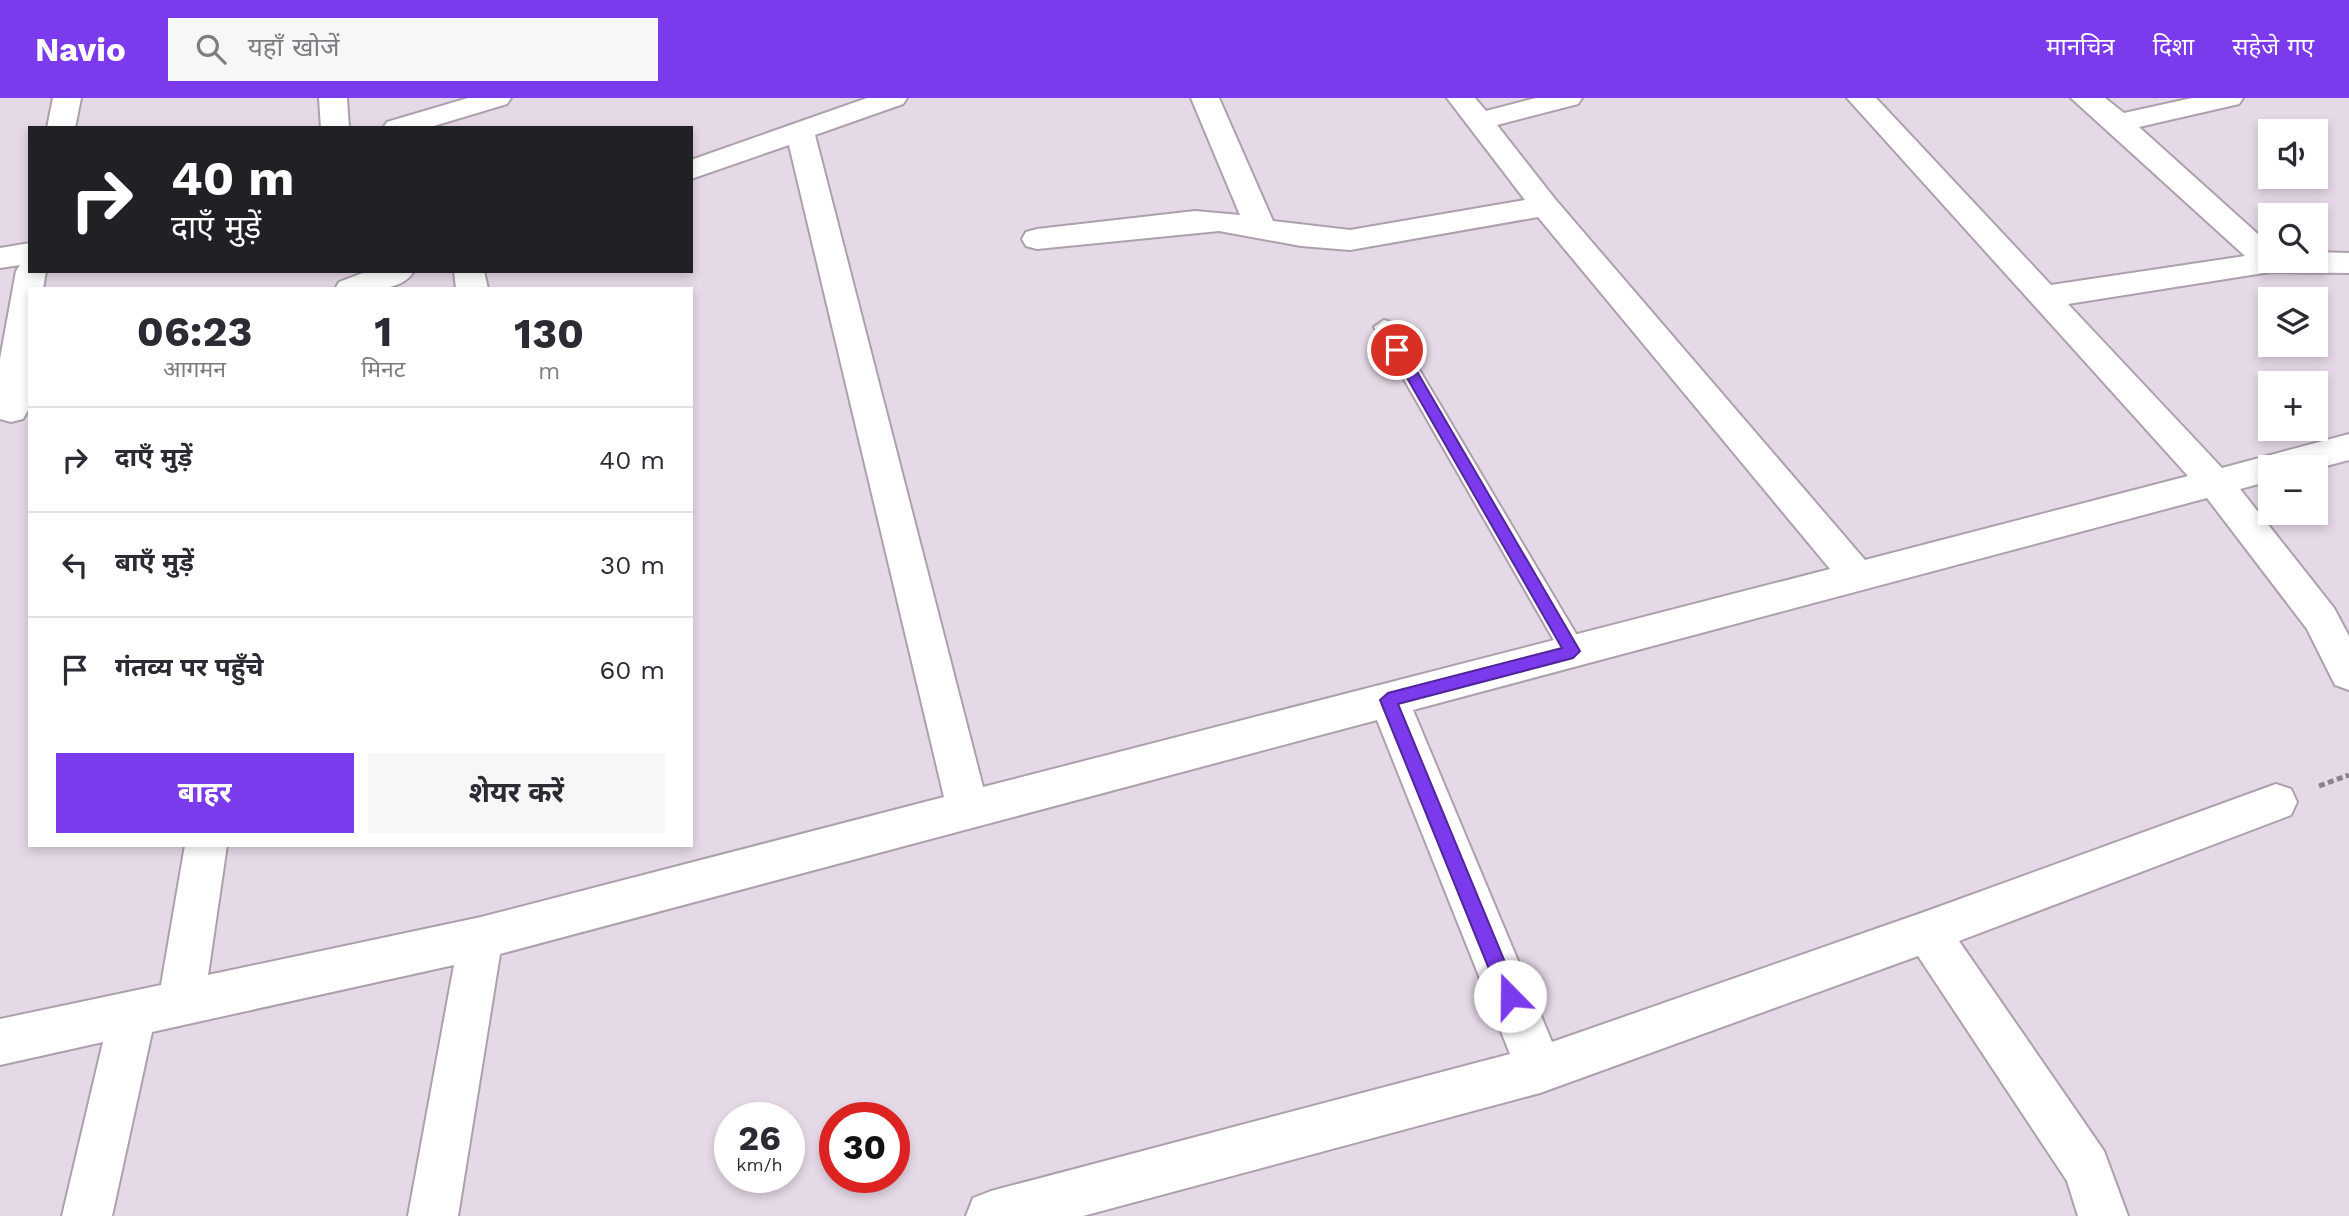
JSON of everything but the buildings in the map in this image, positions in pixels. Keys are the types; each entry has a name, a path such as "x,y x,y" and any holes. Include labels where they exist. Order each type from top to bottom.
{"street":[{"path":"61,126 67,98"},
{"path":"333,98 335,126"},
{"path":"404,126 496,98"},
{"path":"693,169 893,98"},
{"path":"1205,98 1261,229"},
{"path":"1471,109 1568,98"},
{"path":"1861,98 2215,483 2321,619 2349,674"},
{"path":"2085,98 2118,123 2258,251"},
{"path":"2118,123 2229,98"},
{"path":"1471,109 1545,206 1857,577"},
{"path":"800,132 968,811"},
{"path":"1037,239 1195,221 1350,240 1545,206"},
{"path":"0,258 28,253"},
{"path":"2328,263 2349,263"},
{"path":"2044,297 2258,264"},
{"path":"355,287 394,273"},
{"path":"14,409 18,342 28,287"},
{"path":"2320,455 2349,447"},
{"path":"0,1042 481,938 2258,472"},
{"path":"1388,700 1540,1070"},
{"path":"991,1216 1540,1070 1927,932 2276,802"},
{"path":"181,1003 206,847"},
{"path":"1927,932 2087,1168 2103,1216"},
{"path":"433,1216 481,938"},
{"path":"87,1216 133,1013"}],"lane":[{"path":"1384,327 1573,651"}],"route":[{"path":"1397,350 1573,651 1388,700 1510,996"}]}
